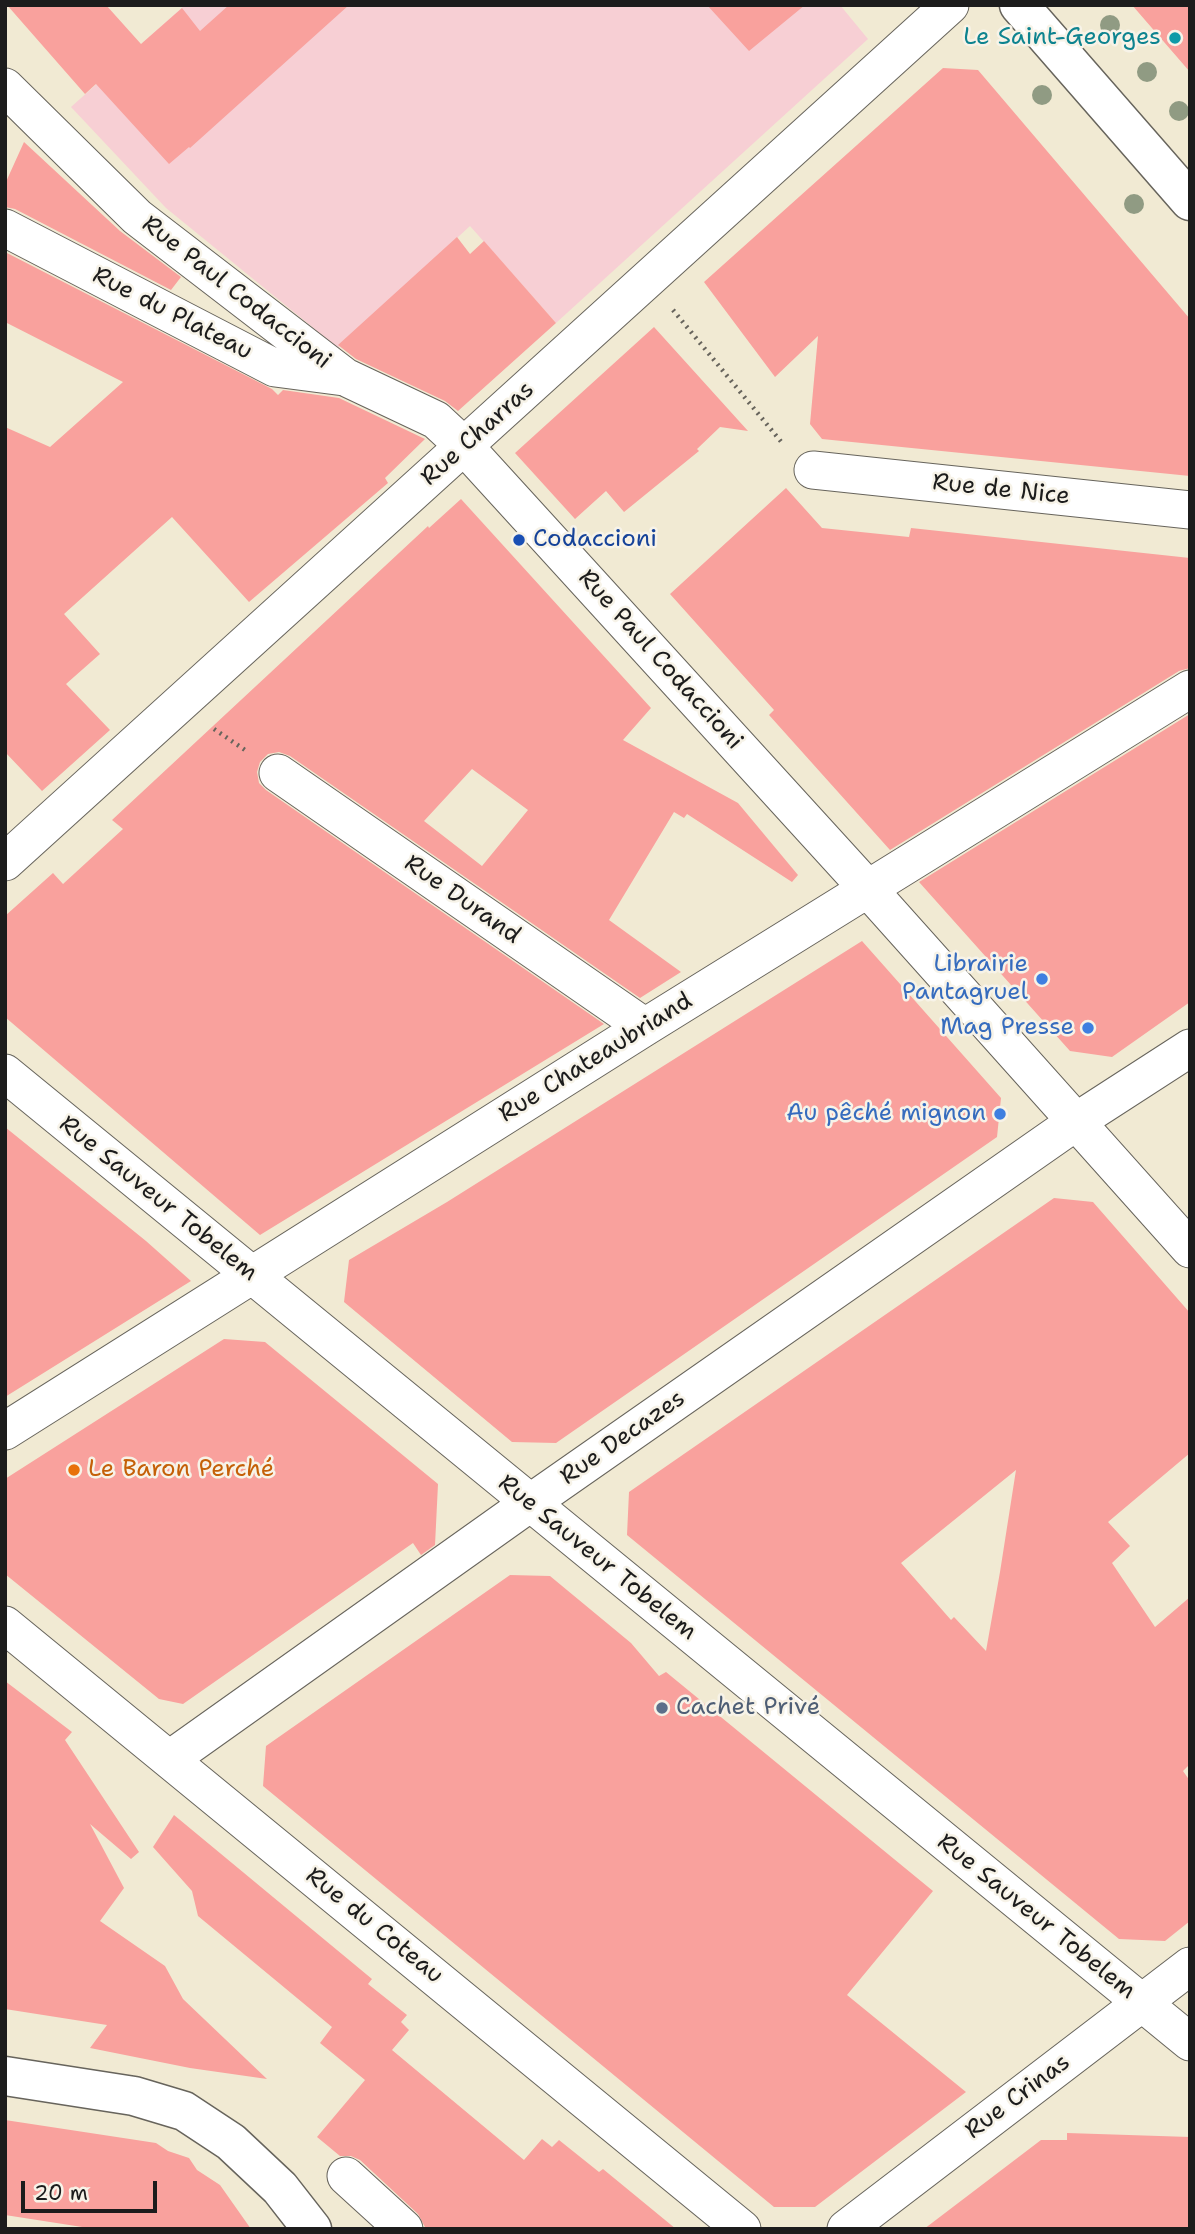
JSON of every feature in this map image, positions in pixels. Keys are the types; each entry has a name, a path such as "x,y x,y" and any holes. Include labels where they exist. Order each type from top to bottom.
{"street":[{"name":"Rue Charras","path":"5,862 950,5"},
{"path":"1019,5 1190,201"},
{"name":"Rue Paul Codaccioni","path":"5,87 137,217 345,377 436,420 465,446 868,889 1190,1249"},
{"name":"Rue du Plateau","path":"5,228 275,368 345,377"},
{"name":"Rue de Nice","path":"813,470 1190,510"},
{"name":"Rue Chateaubriand","path":"5,1431 645,1027 1190,689"},
{"name":"Rue Durand","path":"278,774 645,1027"},
{"name":"Rue Decazes","path":"170,1759 530,1503 1077,1121 1190,1048"},
{"name":"Rue Sauveur Tobelem","path":"5,1073 1190,2042"},
{"name":"Rue du Coteau","path":"5,1625 742,2229"},
{"name":"Rue Crinas","path":"846,2229 1190,1966"},
{"path":"5,2076 134,2096 184,2111 231,2143 280,2188 313,2229"},
{"path":"346,2176 404,2229"}],"path":[{"path":"671,307 785,445"},
{"path":"179,705 278,774"}],"shaded area":[{"path":"185,5 840,5 868,39 556,323 470,226 338,348 166,208 71,107"}],"building":[{"path":"7,5 106,5 141,44 182,8 200,31 229,5 349,5 169,164 96,84 85,94"},
{"path":"707,5 805,5 749,51"},
{"name":"Le Saint-Georges","path":"1132,5 1190,5 1190,72"},
{"path":"943,68 978,70 1190,319 1190,476 822,439 810,424 818,336 775,377 704,282"},
{"path":"24,142 120,231 181,277 171,290 15,209 5,207 5,184"},
{"path":"457,237 470,254 484,241 556,323 458,411 445,401 356,359 338,345"},
{"path":"5,252 272,389 278,395 283,390 339,398 425,439 385,478 388,483 249,602 172,517 64,614 100,654 66,684 110,730 42,791 5,752 5,427 50,447 123,382 5,322"},
{"path":"654,327 748,431 720,427 697,449 699,451 624,512 606,491 575,519 515,453"},
{"path":"786,488 822,528 909,537 911,528 1190,558 1190,668 1179,671 890,850 769,715 774,710 670,594"},
{"path":"461,499 651,708 623,740 738,803 798,875 792,882 687,814 684,818 674,812 609,920 681,972 640,998 290,756 279,752 268,754 260,762 257,772 259,783 266,790 604,1024 260,1235 5,1017 5,916 53,873 63,884 123,829 112,820 428,526 429,528","holes":["472,769 528,810 482,866 424,821"]},
{"path":"1190,714 1190,1002 1112,1057 1070,1051 919,882"},
{"path":"862,941 1001,1098 997,1137 556,1443 512,1442 344,1302 349,1260 447,1202"},
{"path":"5,1127 146,1241 191,1281 5,1397"},
{"path":"1054,1198 1093,1202 1190,1313 1190,1453 1108,1522 1130,1546 1112,1563 1155,1627 1190,1597 1190,1764 1183,1771 1190,1781 1190,1921 1165,1941 1119,1939 627,1535 629,1492","holes":["1016,1470 986,1651 954,1617 951,1620 901,1563"]},
{"path":"224,1339 265,1342 438,1484 435,1545 421,1555 413,1543 183,1704 159,1699 5,1574 5,1479"},
{"path":"510,1575 550,1576 631,1643 659,1676 666,1672 933,1891 847,1995 966,2092 815,2207 774,2207 263,1786 266,1746"},
{"path":"5,1681 72,1732 65,1740 139,1852 131,1859 90,1824 124,1888 100,1921 165,1966 183,1999 267,2079 190,2068 90,2048 107,2025 5,2009"},
{"path":"174,1815 372,1979 368,1984 407,2015 401,2022 409,2030 392,2050 524,2160 542,2139 552,2147 559,2140 599,2172 603,2169 676,2229 426,2229 418,2214 360,2160 351,2156 340,2156 317,2137 365,2080 320,2043 332,2027 198,1916 192,1891 153,1847"},
{"path":"5,2120 156,2143 168,2151 189,2158 197,2170 220,2185 251,2229 95,2229 5,2215"},
{"path":"1067,2133 1190,2137 1190,2229 924,2229 1041,2140 1067,2140"}],"place":[{"name":"Le Saint-Georges","path":"1175,38"},
{"name":"Codaccioni","path":"519,540"},
{"name":"Librairie Pantagruel","path":"1042,979"},
{"name":"Mag Presse","path":"1088,1028"},
{"name":"Au pêché mignon","path":"1000,1114"},
{"name":"Le Baron Perché","path":"74,1470"},
{"name":"Cachet Privé","path":"662,1708"}]}
